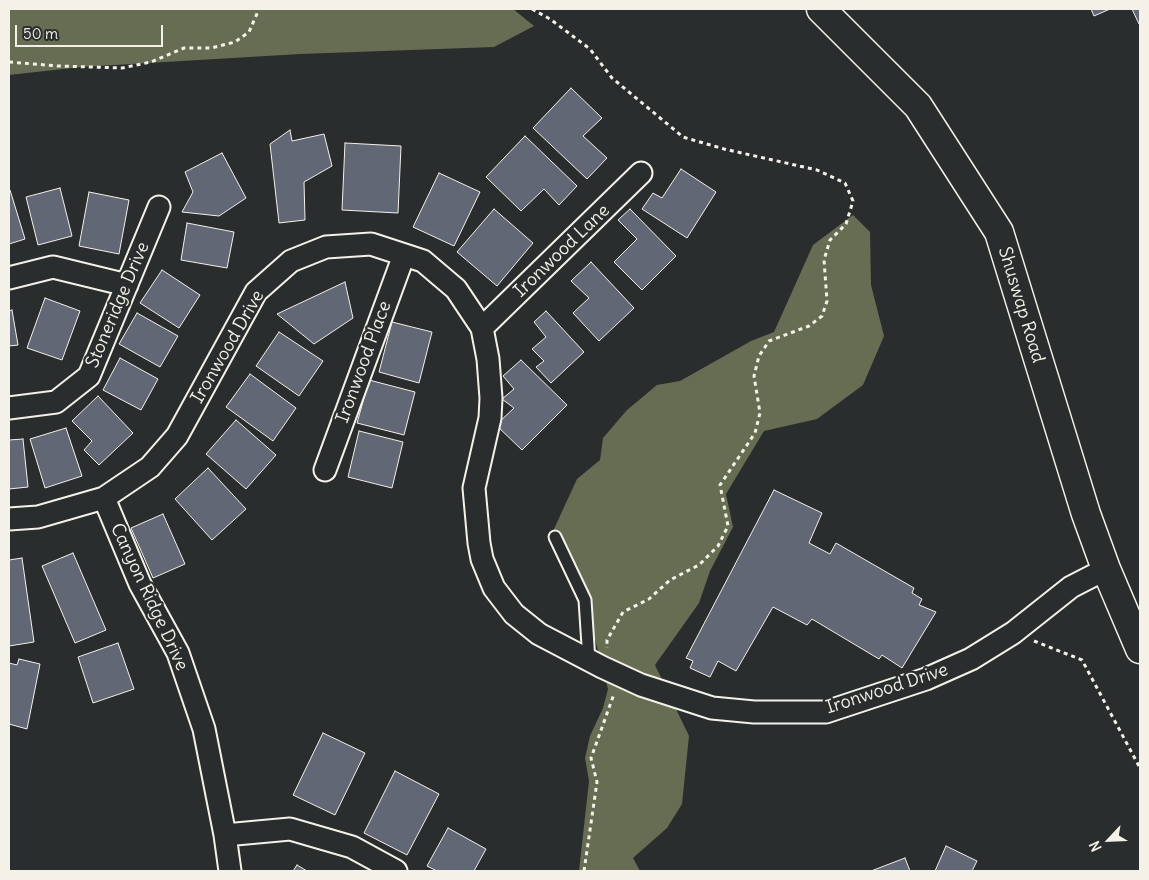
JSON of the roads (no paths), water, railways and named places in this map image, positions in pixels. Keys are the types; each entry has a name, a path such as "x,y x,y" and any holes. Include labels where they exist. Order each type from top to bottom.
{"street":[{"name":"Shuswap Road","path":"820,9 918,106 999,232 1086,514 1106,569 1140,649"},
{"name":"Ironwood Lane","path":"482,328 641,173"},
{"name":"Stoneridge Drive","path":"9,408 56,402 89,376 159,208"},
{"name":"Ironwood Drive","path":"9,519 38,517 104,498 150,466 177,436 256,292 292,261 326,247 371,244 422,261 456,289 482,328 488,359 491,398 490,418 474,488 478,543 482,559 494,588 514,614 544,637 589,661 641,685 712,708 754,712 826,712 949,670 985,651 1013,633 1071,587 1106,569"},
{"name":"Ironwood Place","path":"325,470 404,255"},
{"path":"9,278 53,267 127,285"},
{"name":"Canyon Ridge Drive","path":"104,498 140,584 178,653 204,729 225,835 230,871"},
{"path":"225,835 290,829 352,848 396,871"}],"lane":[{"path":"555,537 585,600 589,661"}]}
